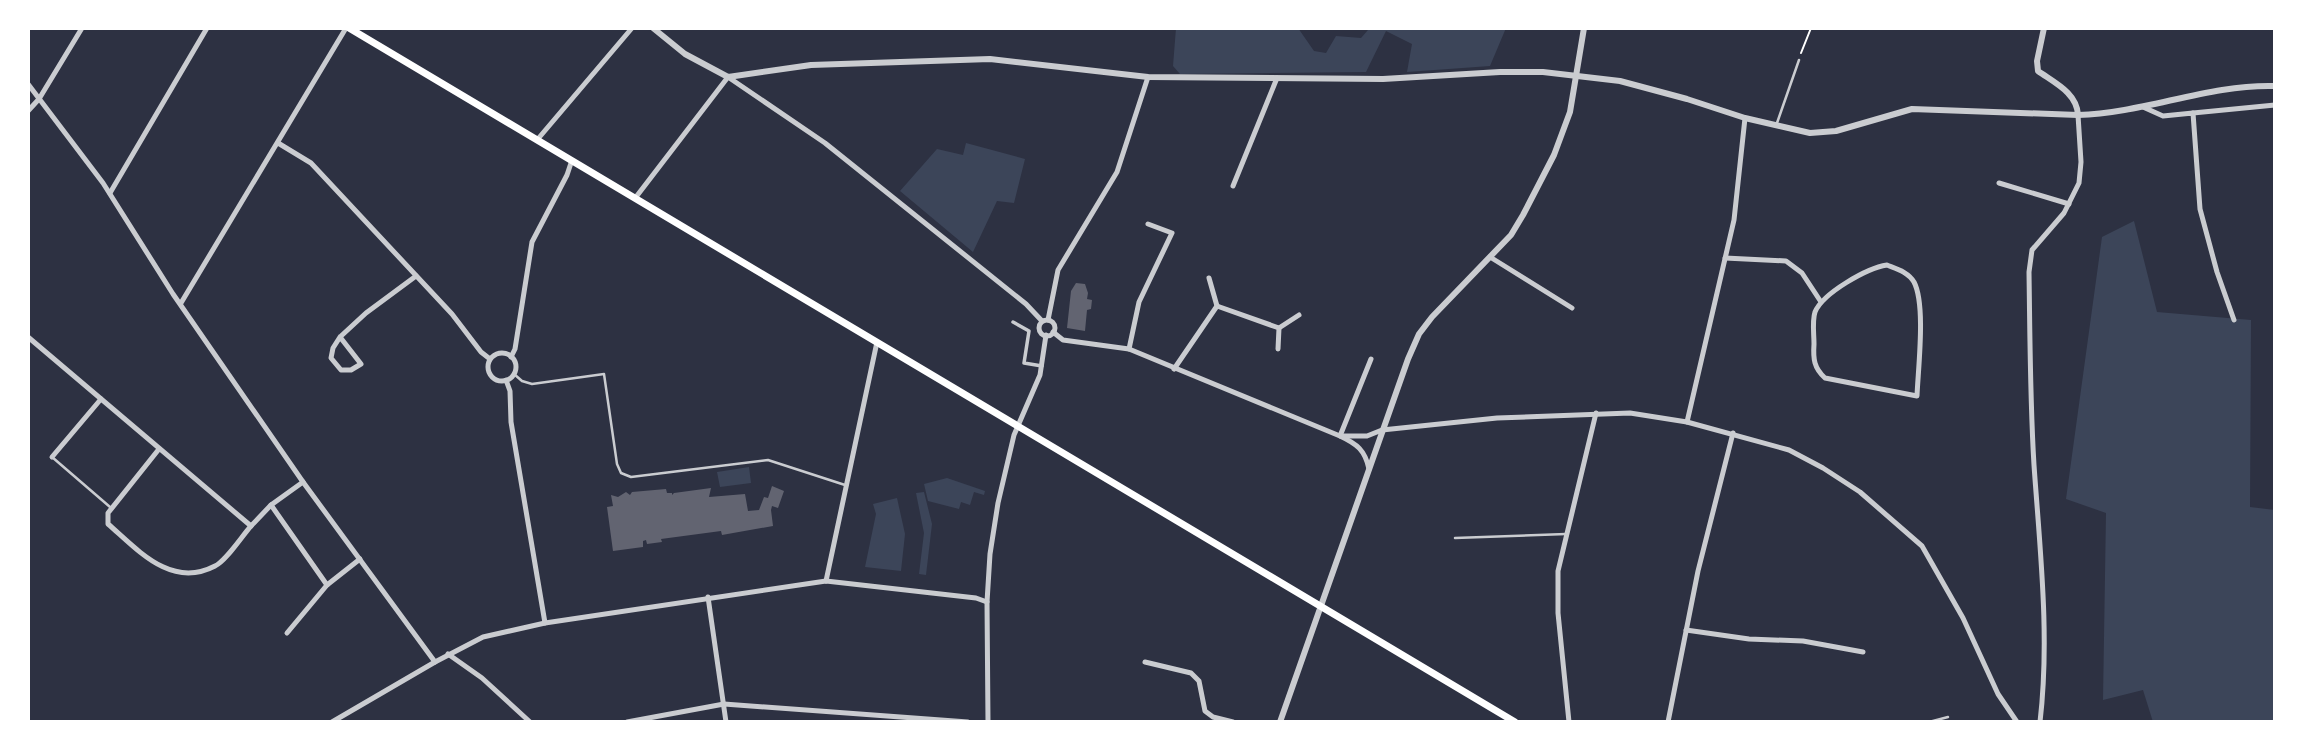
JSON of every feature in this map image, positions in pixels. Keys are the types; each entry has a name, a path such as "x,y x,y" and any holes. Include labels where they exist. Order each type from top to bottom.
{"main road":[{"path":"347,28 636,197 1515,722"}],"street":[{"path":"28,111 39,99 82,28"},
{"path":"110,194 207,28"},
{"path":"181,303 347,28"},
{"path":"537,140 632,28"},
{"path":"653,28 685,54 728,77 825,143 1045,321 1054,324 1053,332"},
{"path":"1280,722 1322,607 1381,430 1419,334 1450,296 1511,234 1523,215 1554,155 1570,112 1584,28"},
{"path":"2040,722 2045,622 2032,423 2029,272 2032,250 2064,213 2079,183 2081,162 2077,105 2070,94 2038,71 2037,61 2044,28"},
{"path":"636,197 728,77 811,65 990,59 1148,77 1383,79 1500,72 1576,75 1620,81 1810,134 1836,131 1912,109 2078,116 2143,107 2245,86 2275,86"},
{"path":"1046,335 1040,330 1045,321 1058,270 1117,172 1148,77"},
{"path":"1233,186 1277,78"},
{"path":"28,84 110,194 303,482 435,662"},
{"path":"2143,107 2163,116 2275,106"},
{"path":"2193,113 2200,209 2217,272 2234,320"},
{"path":"1687,422 1734,220 1745,118"},
{"path":"278,143 311,163 452,314 481,352 490,359"},
{"path":"511,357 498,354 490,359 488,366 491,376 496,380 506,380 514,374 515,365 511,357 532,243 572,160"},
{"path":"1999,183 2068,204"},
{"path":"1129,349 1139,302 1172,233 1148,224"},
{"path":"1490,257 1572,308"},
{"path":"1725,258 1786,261 1802,273 1821,302"},
{"path":"1887,265 1901,270 1913,281 1920,300 1917,396 1825,378 1817,371 1813,360 1814,313 1821,302 1873,267 1887,265"},
{"path":"341,337 361,364 351,370 341,370 331,358 333,348 341,337 366,313 416,276"},
{"path":"1209,278 1217,306"},
{"path":"1174,369 1217,306"},
{"path":"1217,306 1279,328"},
{"path":"1279,328 1299,315"},
{"path":"1013,322 1029,331 1022,362 1042,366"},
{"path":"1278,349 1279,328"},
{"path":"1053,332 1063,340 1129,349 1354,442 1366,454 1369,469"},
{"path":"1046,335 1053,332"},
{"path":"988,722 987,602 990,554 998,503 1018,426 1042,366 1046,335"},
{"path":"28,337 251,526"},
{"path":"826,581 877,342"},
{"path":"1340,436 1371,359"},
{"path":"506,380 510,391 511,422 545,623"},
{"path":"52,457 101,399"},
{"path":"1569,722 1558,613 1558,571 1596,413"},
{"path":"1340,436 1367,436 1381,430 1497,418 1630,413 1687,422 1789,450 1860,492 1922,546 1963,618 1998,694 2017,722"},
{"path":"1668,722 1698,571 1733,433"},
{"path":"159,449 108,513 108,524 154,564 168,571 194,572 217,566 271,505 303,482"},
{"path":"271,505 327,585"},
{"path":"287,632 327,585 360,559"},
{"path":"332,722 448,654 492,634 545,623 826,581 976,598 987,602"},
{"path":"708,597 726,722"},
{"path":"1686,630 1749,639 1803,641 1863,652"},
{"path":"448,654 482,678 530,722"},
{"path":"1144,662 1191,673 1199,681 1205,711 1213,717 1233,722"},
{"path":"627,722 724,704 968,722"},
{"path":"868,722 869,714"}],"lane":[{"path":"1776,125 1799,60"},
{"path":"514,374 532,384 604,374 617,464 621,472 631,477 768,460 845,485"},
{"path":"52,457 112,508"},
{"path":"1455,538 1566,534"},
{"path":"1929,722 1948,717"}],"path":[{"path":"1799,60 1811,28"}],"shaded area":[{"path":"1176,28 1298,28 1314,51 1326,53 1336,36 1361,38 1367,28 1506,28 1490,66 1407,72 1412,44 1386,31 1366,72 1180,74 1173,66"},
{"path":"966,143 1025,159 1014,203 997,201 973,252 900,191 937,149 963,155"},
{"path":"2134,221 2157,312 2251,320 2250,507 2275,510 2275,722 2153,722 2143,690 2103,700 2106,513 2066,499 2102,237"},
{"path":"749,467 751,483 720,487 717,472"},
{"path":"947,478 985,491 984,495 974,492 970,505 961,502 959,509 928,501 924,484"},
{"path":"924,492 932,524 926,575 919,574 924,533 916,493"},
{"path":"897,498 905,534 901,571 865,567 876,514 873,504"}],"building":[{"path":"1076,283 1085,284 1087,299 1092,300 1091,309 1087,310 1085,331 1067,328 1071,291"},
{"path":"772,486 784,491 778,508 772,506 773,526 722,535 721,531 661,539 662,542 647,544 646,540 643,541 643,547 613,551 607,507 613,506 611,495 618,497 626,492 630,495 632,492 666,489 667,493 672,495 711,488 709,497 745,494 748,511 759,510 764,497 768,498"}]}
